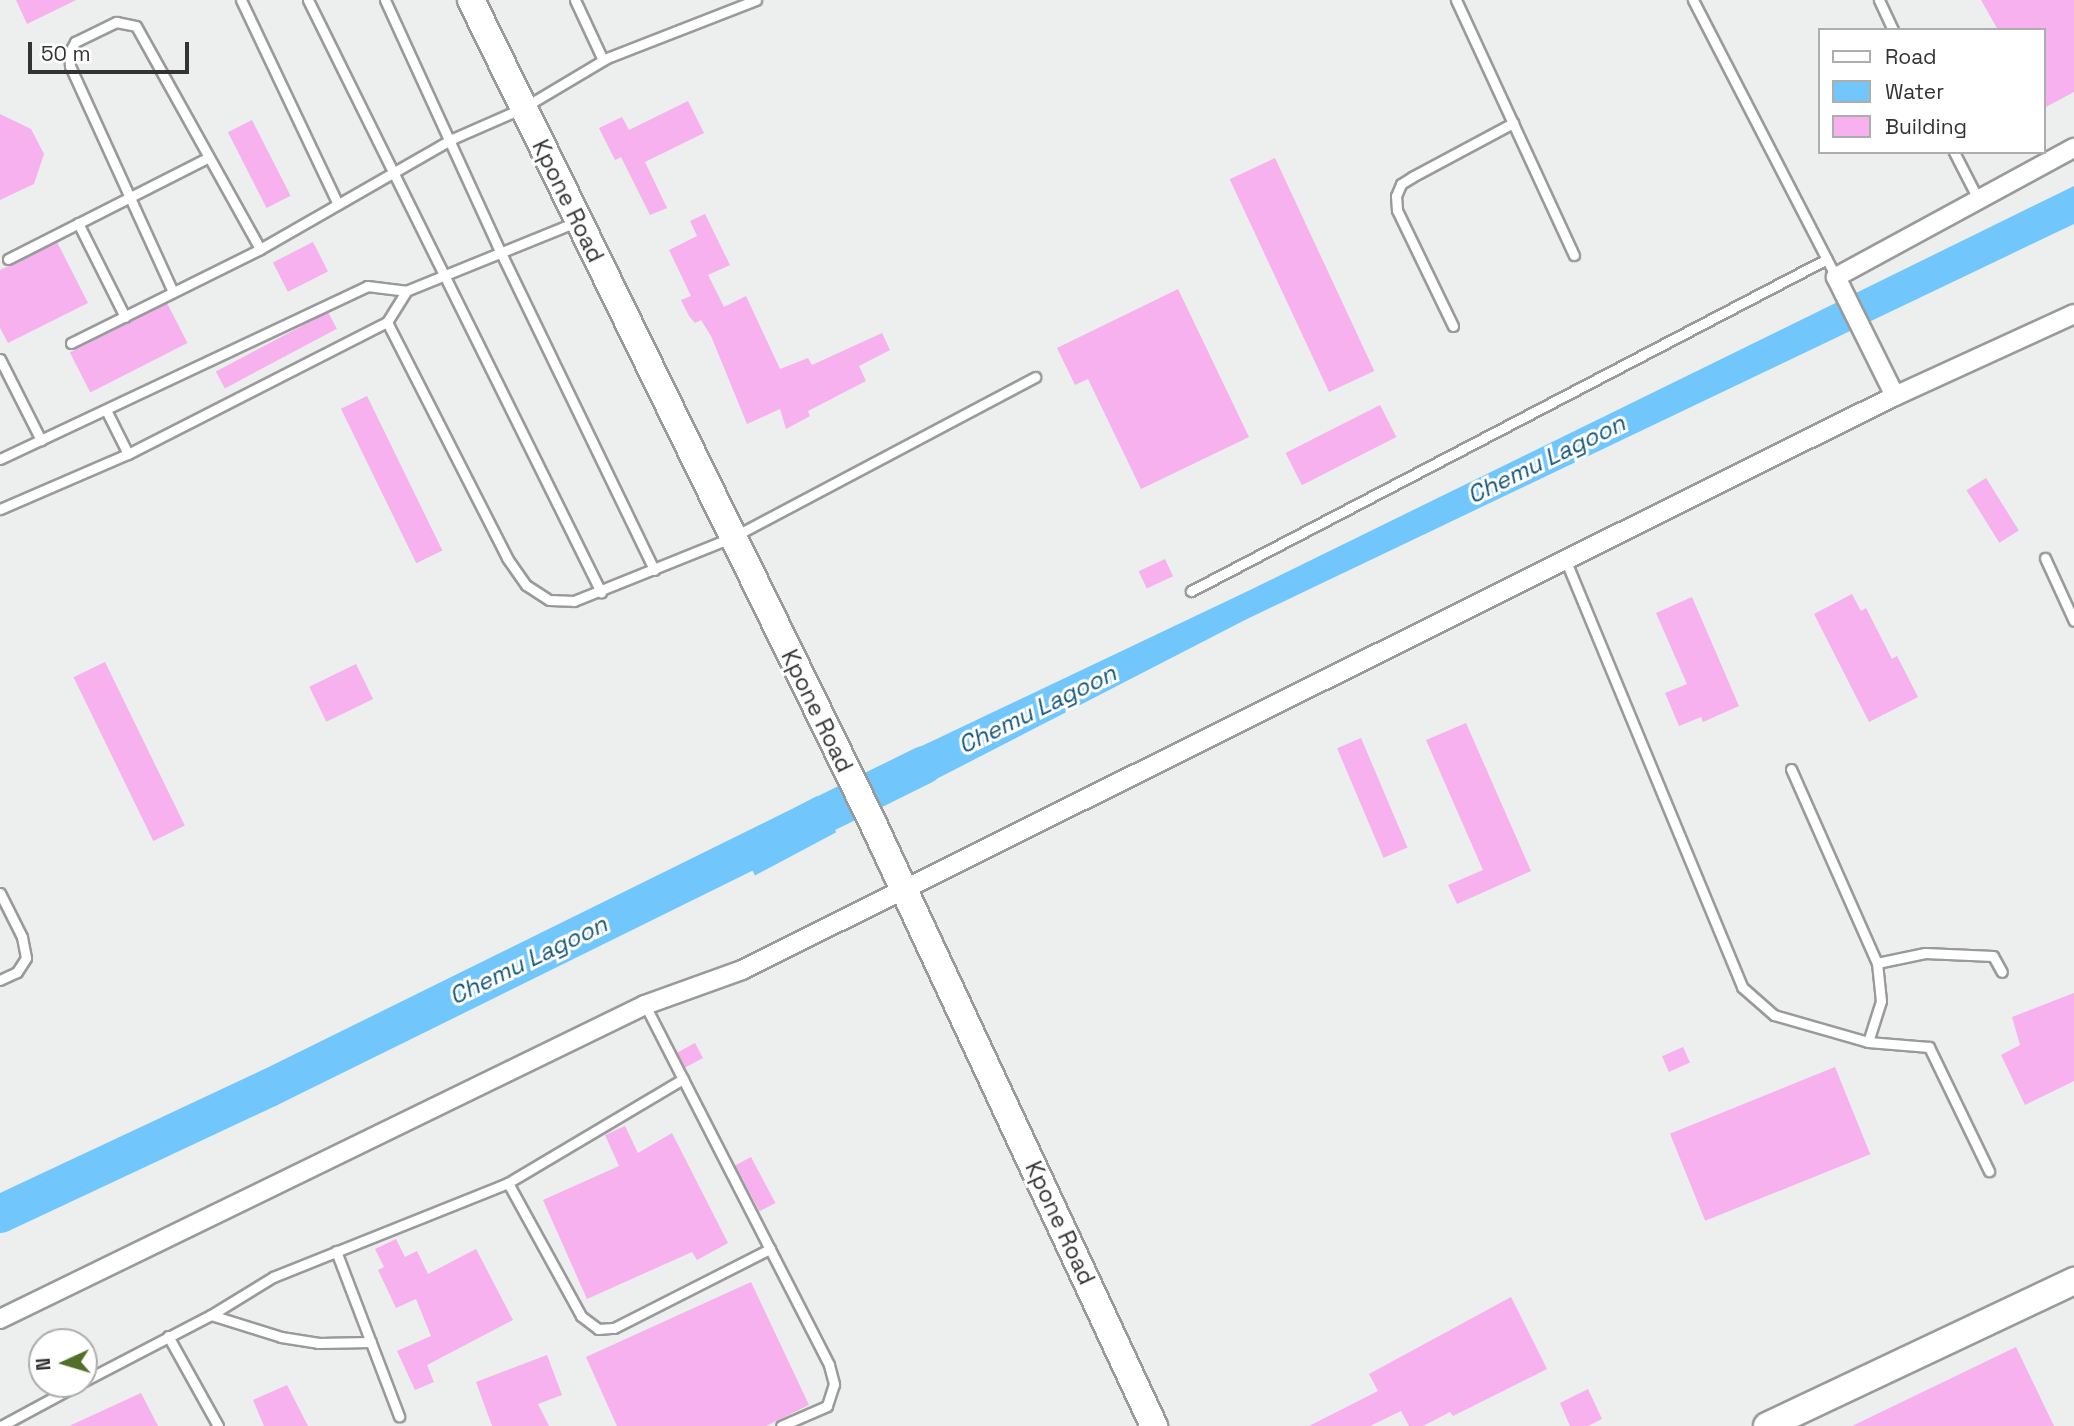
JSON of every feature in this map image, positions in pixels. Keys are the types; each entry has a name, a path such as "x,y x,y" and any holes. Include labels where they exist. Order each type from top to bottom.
{"main road":[{"name":"Kpone Road","path":"471,0 850,778 872,818 902,889 1154,1426"},
{"path":"1767,1426 2074,1281"}],"street":[{"path":"1895,396 1836,277 1977,197 2074,148"},
{"path":"0,1319 645,1005 742,970 1895,396 2074,314"}],"lane":[{"path":"241,0 338,204"},
{"path":"308,0 395,171 444,276 601,592"},
{"path":"385,0 452,139 501,253 654,570"},
{"path":"575,0 603,60"},
{"path":"72,343 260,249 452,139 523,108 603,60 756,0"},
{"path":"1456,0 1574,255"},
{"path":"1692,0 1836,277"},
{"path":"1879,0 1893,28"},
{"path":"173,292 70,66 69,53 75,42 116,22 136,26 260,249"},
{"path":"1453,326 1397,210 1396,196 1401,184 1412,177 1513,123"},
{"path":"1955,154 1977,197"},
{"path":"8,259 209,157"},
{"path":"0,459 368,286 406,292 578,221"},
{"path":"78,223 125,317"},
{"path":"1191,591 1827,259"},
{"path":"0,509 128,454 387,322 406,292"},
{"path":"387,322 507,558 526,585 549,600 575,601 733,537 1035,377"},
{"path":"0,359 41,440"},
{"path":"106,410 128,454"},
{"path":"2045,558 2074,621"},
{"path":"1565,559 1742,987 1774,1015 1868,1042 1921,1044 1934,1051 1989,1171"},
{"path":"1791,769 1877,963 1881,1001 1868,1042"},
{"path":"0,893 22,937 26,958 17,972 0,980"},
{"path":"1877,963 1925,953 1993,956 2002,972"},
{"path":"645,1005 770,1249 834,1384 827,1406 781,1426"},
{"path":"98,1374 211,1315 273,1277 508,1183 683,1079"},
{"path":"508,1183 581,1316 598,1329 614,1328 770,1249"},
{"path":"336,1251 399,1416"},
{"path":"211,1315 281,1337 318,1343 371,1342"},
{"path":"168,1336 218,1426"},
{"path":"1,1426 53,1398"}],"water":[{"path":"2074,186 2074,224 1245,620 884,806 867,772 1248,591"},
{"path":"817,796 836,832 755,875 736,839"}],"building":[{"path":"16,0 76,0 27,24"},
{"path":"1981,0 2074,0 2074,92 2046,107 2046,28 1997,28"},
{"path":"688,101 704,133 645,162 667,208 650,215 621,157 615,160 599,128 622,117 629,130"},
{"path":"0,114 31,129 44,154 34,184 0,200"},
{"path":"252,120 291,196 267,208 228,132"},
{"path":"1275,158 1374,371 1329,392 1230,179"},
{"path":"705,214 730,265 708,275 724,307 746,296 780,369 808,358 812,365 882,333 890,350 859,366 866,381 808,411 810,416 786,429 780,409 747,424 711,336 701,320 695,323 689,316 681,300 691,296 669,250 697,236 690,221"},
{"path":"57,242 88,303 8,343 0,328 0,270"},
{"path":"313,242 328,271 288,292 273,262"},
{"path":"1178,289 1249,437 1141,489 1088,379 1075,385 1057,348"},
{"path":"167,303 187,343 90,393 70,352"},
{"path":"328,312 337,329 225,388 216,372"},
{"path":"367,396 442,551 416,563 341,409"},
{"path":"1380,405 1396,437 1302,485 1286,453"},
{"path":"1986,478 2019,531 1999,543 1966,490"},
{"path":"1165,559 1173,576 1147,588 1139,571"},
{"path":"1852,594 1861,611 1866,608 1892,659 1897,656 1918,697 1869,722 1814,614"},
{"path":"1692,597 1739,706 1703,722 1701,717 1679,726 1665,693 1687,684 1656,613"},
{"path":"105,662 185,826 153,841 74,677"},
{"path":"356,664 373,699 326,722 309,687"},
{"path":"1466,723 1531,871 1457,904 1448,885 1483,870 1426,740"},
{"path":"1361,738 1407,848 1384,858 1337,748"},
{"path":"2074,993 2074,1081 2025,1105 2001,1055 2020,1045 2012,1017"},
{"path":"695,1043 703,1058 685,1067 677,1052"},
{"path":"1683,1047 1690,1063 1669,1072 1662,1056"},
{"path":"1835,1067 1870,1154 1705,1221 1670,1134"},
{"path":"625,1126 638,1153 672,1133 728,1243 697,1260 692,1252 587,1299 543,1200 619,1166 605,1135"},
{"path":"751,1157 775,1203 760,1211 735,1165"},
{"path":"396,1239 405,1257 417,1251 428,1274 476,1249 513,1320 427,1365 434,1382 415,1390 397,1351 431,1336 416,1299 396,1308 378,1270 384,1267 375,1249"},
{"path":"751,1282 809,1405 766,1426 617,1426 586,1357"},
{"path":"1511,1297 1547,1369 1453,1416 1450,1412 1423,1426 1409,1426 1401,1411 1370,1426 1309,1426 1378,1391 1369,1374"},
{"path":"2016,1347 2054,1426 1852,1426"},
{"path":"547,1355 562,1395 538,1404 549,1426 492,1426 476,1382"},
{"path":"287,1385 308,1426 264,1426 253,1400"},
{"path":"1588,1389 1602,1419 1588,1426 1570,1426 1560,1403"},
{"path":"141,1393 158,1426 69,1426"}],"waterway":[{"name":"Chemu Lagoon","path":"0,1214 269,1088 924,765"}]}
